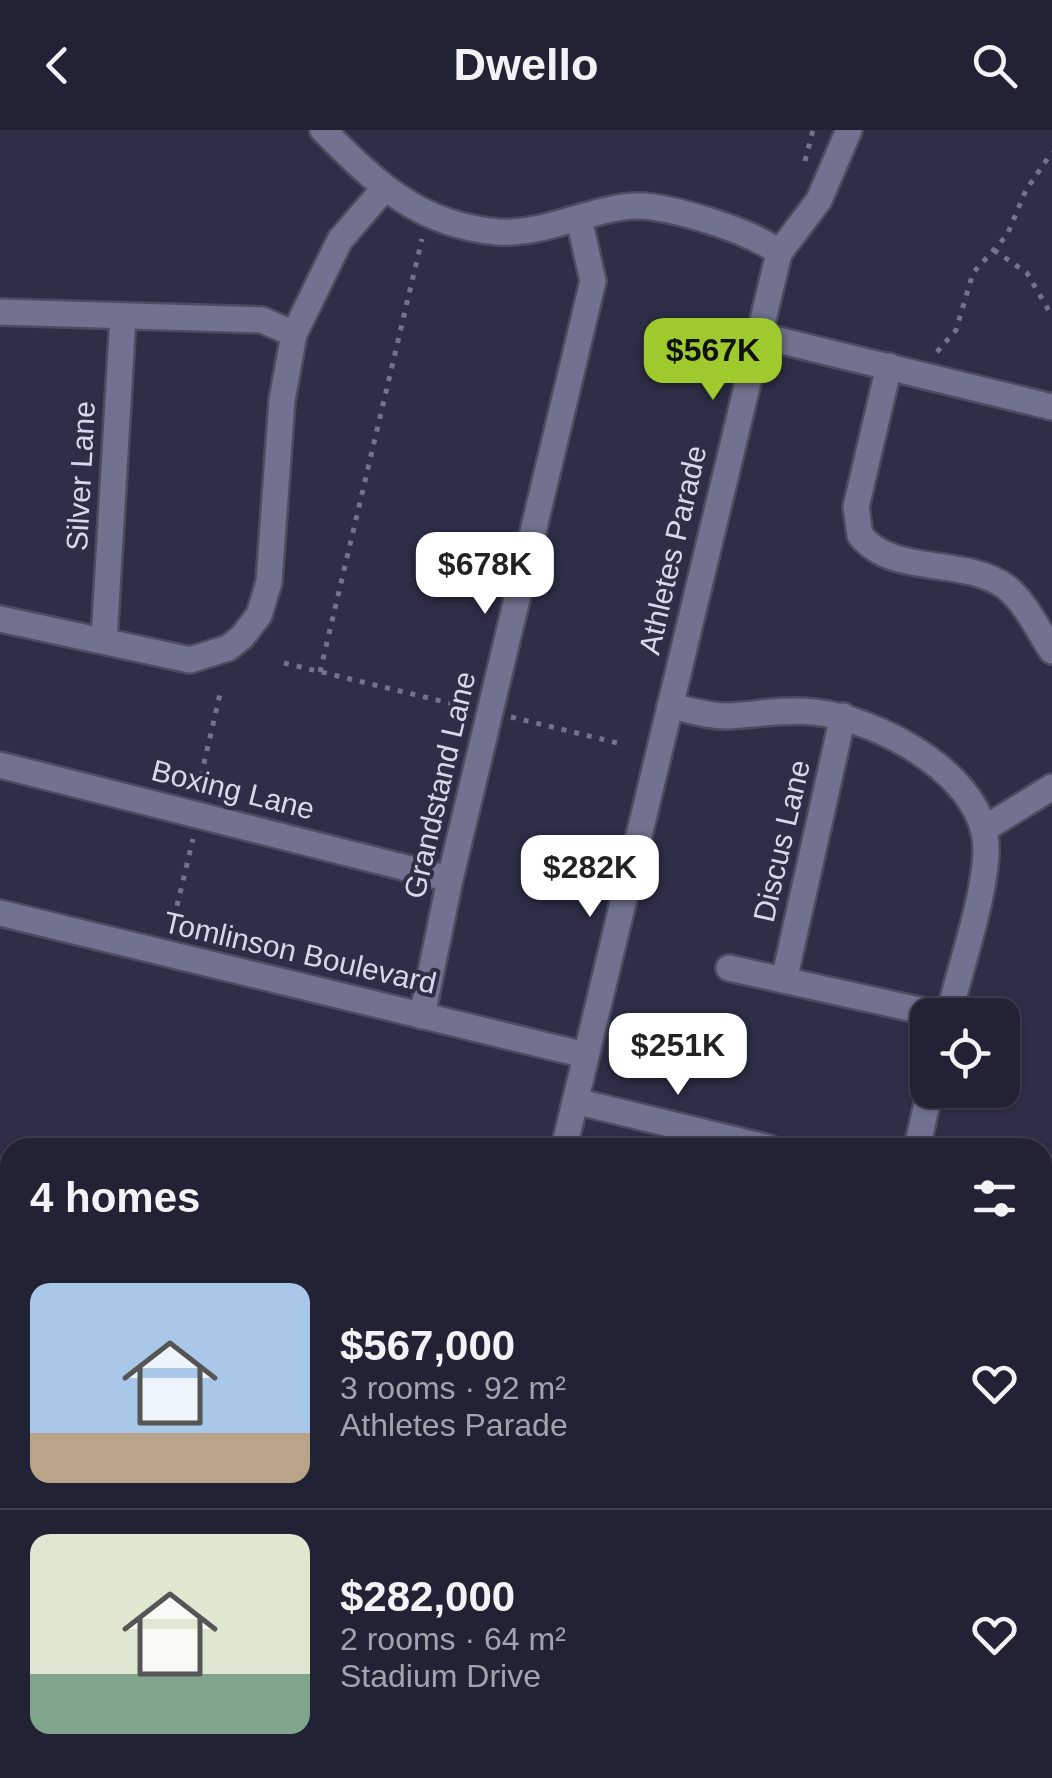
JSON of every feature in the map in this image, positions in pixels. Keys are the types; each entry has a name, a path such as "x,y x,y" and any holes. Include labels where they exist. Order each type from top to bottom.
{"street":[{"path":"323,130 382,190 436,217 500,232 636,206 746,231 779,253"},
{"name":"Athletes Parade","path":"566,1138 779,253 818,200 847,131"},
{"path":"0,619 190,660 228,648 253,624 269,582 282,400 294,334 340,240 382,190"},
{"name":"Grandstand Lane","path":"422,1016 450,879 593,281 579,219"},
{"path":"0,312 262,320 294,334"},
{"name":"Silver Lane","path":"104,641 123,316"},
{"path":"757,335 1052,407"},
{"path":"890,366 856,506 860,535 885,554 976,574 1004,586 1052,651"},
{"path":"670,706 712,715 779,710 844,716 886,732 941,770 968,798 984,830 984,868 950,998"},
{"name":"Discus Lane","path":"784,980 844,716"},
{"name":"Boxing Lane","path":"0,765 450,879"},
{"path":"984,830 1052,787"},
{"name":"Tomlinson Boulevard","path":"0,913 585,1055"},
{"path":"729,968 910,1007"},
{"path":"575,1101 717,1138"},
{"path":"918,1138 926,1108"}],"path":[{"path":"801,178 813,130"},
{"path":"933,359 956,330 972,273 1007,236 1038,168 1052,152"},
{"path":"320,672 422,239"},
{"path":"994,250 1027,274 1052,316"},
{"path":"284,663 478,710"},
{"path":"504,716 622,744"}]}
